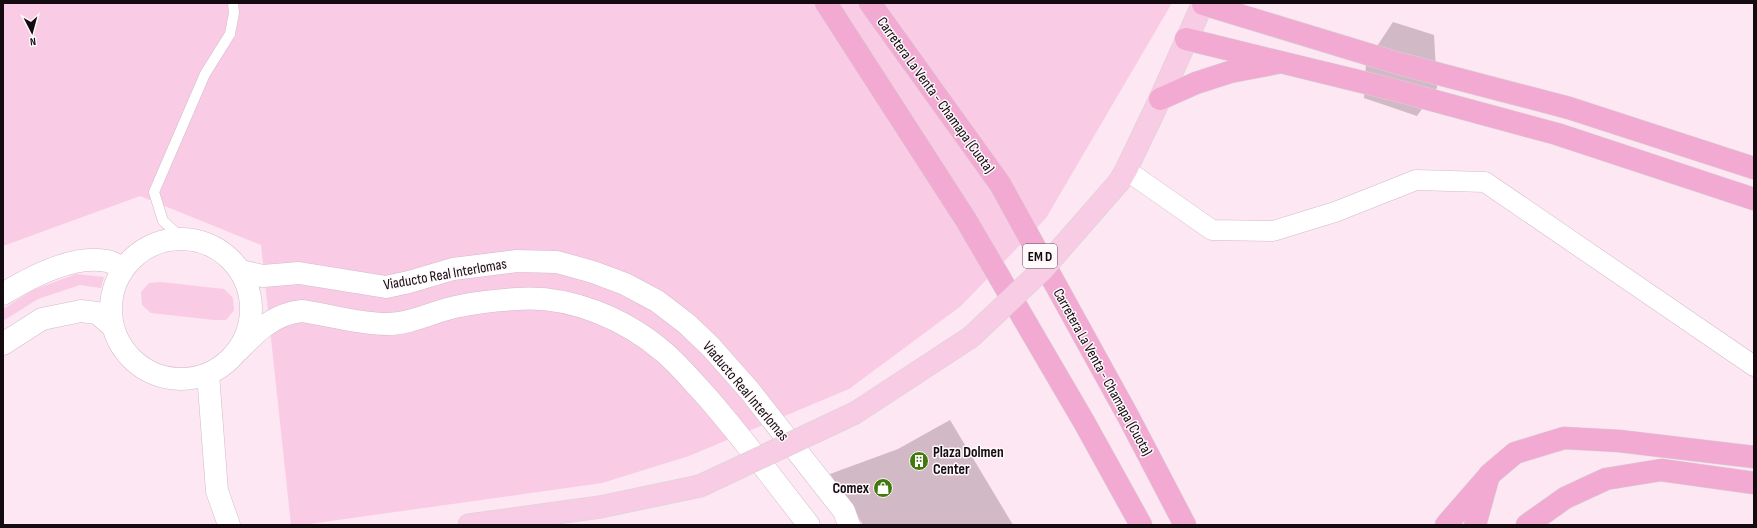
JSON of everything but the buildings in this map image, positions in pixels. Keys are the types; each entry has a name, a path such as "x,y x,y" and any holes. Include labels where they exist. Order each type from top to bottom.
{"highway":[{"path":"826,3 966,220 1084,422 1141,525"},
{"name":"Carretera La Venta - Chamapa (Cuota)","path":"870,3 1000,184 1128,416 1185,525"},
{"path":"1203,3 1397,63 1569,108 1754,168"},
{"path":"1251,3 1289,30"},
{"path":"1186,39 1284,61 1557,134 1754,199"},
{"path":"1160,99 1196,83 1230,72 1284,61"},
{"path":"1446,525 1489,475 1516,453 1564,438 1619,441 1754,457"},
{"path":"1527,525 1565,498 1606,479 1661,470 1754,483"},
{"path":"1475,525 1489,475"}],"main road":[{"path":"476,525 600,507 700,486 855,414 971,337 1042,270 1123,176 1160,99 1203,3"},
{"path":"111,325 113,291 124,268 150,246 183,239 216,248 241,271 251,297 251,318 239,350"},
{"path":"3,294 28,278 77,261 106,261 124,268"},
{"name":"Viaducto Real Interlomas","path":"241,271 263,276 299,273 386,286 409,282 453,269 517,262 557,262 593,272 625,284 656,301 687,324 711,347 748,390 844,511 849,525"},
{"path":"3,344 42,319 81,311 97,313 111,325 120,344 138,365 164,377 186,379 208,374 225,364 256,331 289,312 302,311 387,324 417,318 460,306 519,299 552,299 583,307 611,318 638,333 665,353 722,414 809,525"},
{"path":"208,374 217,491 229,525"}],"street":[{"path":"1123,176 1212,230 1274,231 1335,212 1416,180 1485,182 1754,366"}],"lane":[{"path":"183,239 162,221 154,192 205,74 230,34 234,13 233,3"}],"shaded area":[{"path":"3,3 1172,3 1046,218 961,306 849,389 689,456 602,483 302,525 291,525 261,245 140,196 3,246"},
{"path":"76,274 104,277 101,288 80,285 38,299 3,321 3,309 33,290"},
{"path":"161,282 224,289 233,298 234,310 226,320 151,313 142,305 141,292 149,283"}],"place":[{"name":"Plaza Dolmen Center","path":"919,461"},
{"name":"Comex","path":"883,488"}]}
